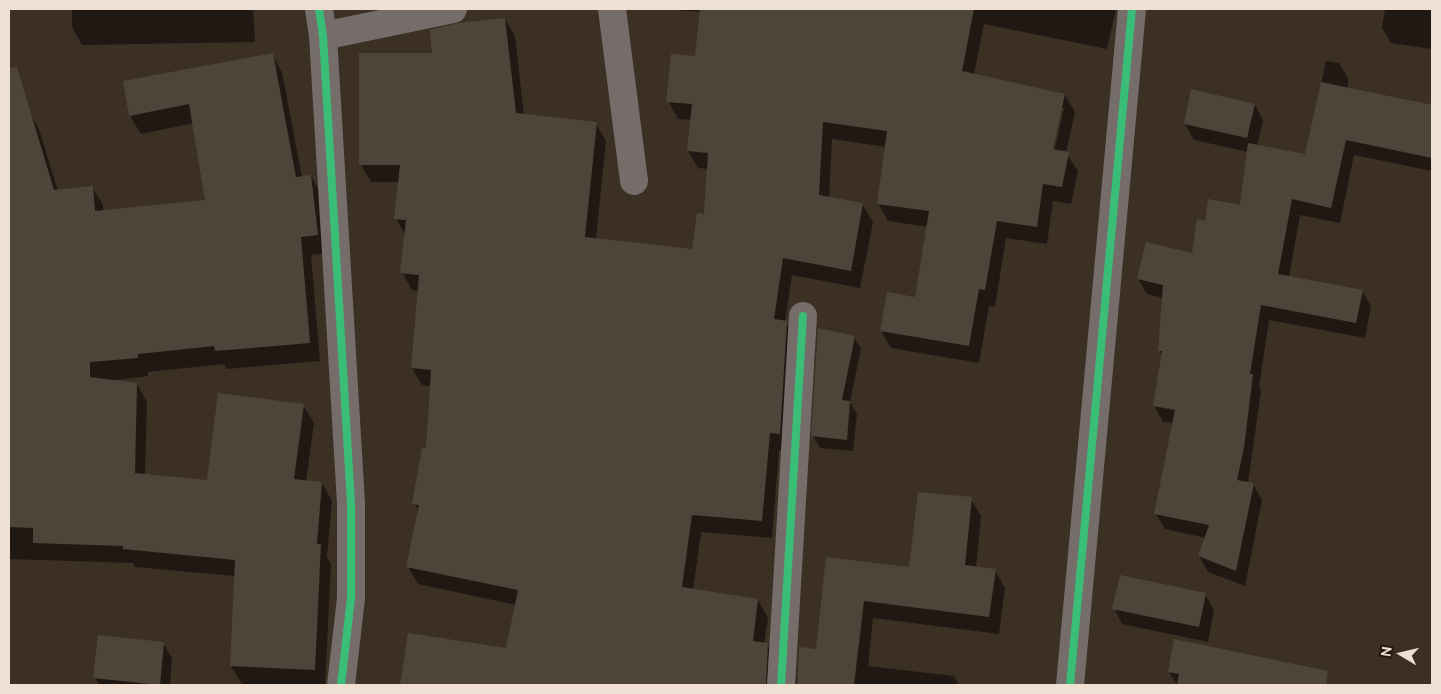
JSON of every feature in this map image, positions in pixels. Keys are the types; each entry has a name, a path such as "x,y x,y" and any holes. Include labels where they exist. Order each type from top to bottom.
{"street":[{"path":"319,9 323,36 351,503 351,598 341,685"},
{"path":"323,36 453,9"},
{"path":"612,9 634,182"},
{"path":"1070,685 1132,9"},
{"path":"781,685 803,316"}],"building":[{"path":"700,9 974,9 962,71 1065,94 1053,149 1069,152 1062,187 1043,184 1037,227 997,221 985,290 979,289 969,346 880,331 887,292 915,297 929,211 877,204 887,131 823,122 819,195 863,203 851,271 783,258 774,319 787,321 780,434 770,433 762,521 692,515 682,587 758,599 753,641 768,643 766,685 400,685 408,633 506,648 518,590 406,567 419,505 412,504 422,448 426,448 431,370 411,368 419,275 400,273 406,220 394,219 400,165 359,165 359,53 432,53 430,30 458,23 505,18 516,113 597,122 585,237 692,249 697,213 704,214 708,153 687,151 692,104 666,102 671,54 695,56"},
{"path":"273,53 296,177 311,175 318,235 301,237 310,343 215,351 214,346 138,354 138,358 90,362 90,377 137,383 135,473 207,480 218,393 304,404 294,479 322,482 317,544 321,544 315,670 230,666 235,560 123,549 123,546 33,543 33,528 9,527 9,68 17,67 54,190 93,186 95,211 205,200 189,104 129,116 123,81"},
{"path":"1321,82 1432,105 1432,158 1346,140 1331,208 1292,199 1278,274 1363,290 1356,323 1261,305 1250,374 1253,374 1244,448 1237,480 1254,483 1236,571 1198,556 1209,525 1154,514 1175,410 1153,406 1162,351 1158,351 1163,285 1137,279 1146,242 1192,253 1197,219 1205,221 1208,199 1240,205 1248,143 1305,154"},
{"path":"1191,89 1255,104 1247,138 1184,124"},
{"path":"818,328 855,336 842,400 850,401 847,440 811,436"},
{"path":"918,492 972,497 965,565 996,569 989,617 864,601 854,685 797,685 799,647 816,649 826,557 909,567"},
{"path":"1120,575 1206,593 1199,627 1112,609"},
{"path":"98,635 164,642 160,685 93,678"},
{"path":"1174,639 1328,671 1326,685 1177,685 1179,674 1168,672"}],"cycle path":[{"path":"319,9 323,36 351,503 351,598 341,685"},
{"path":"1070,685 1132,9"},
{"path":"781,685 803,316"}]}
